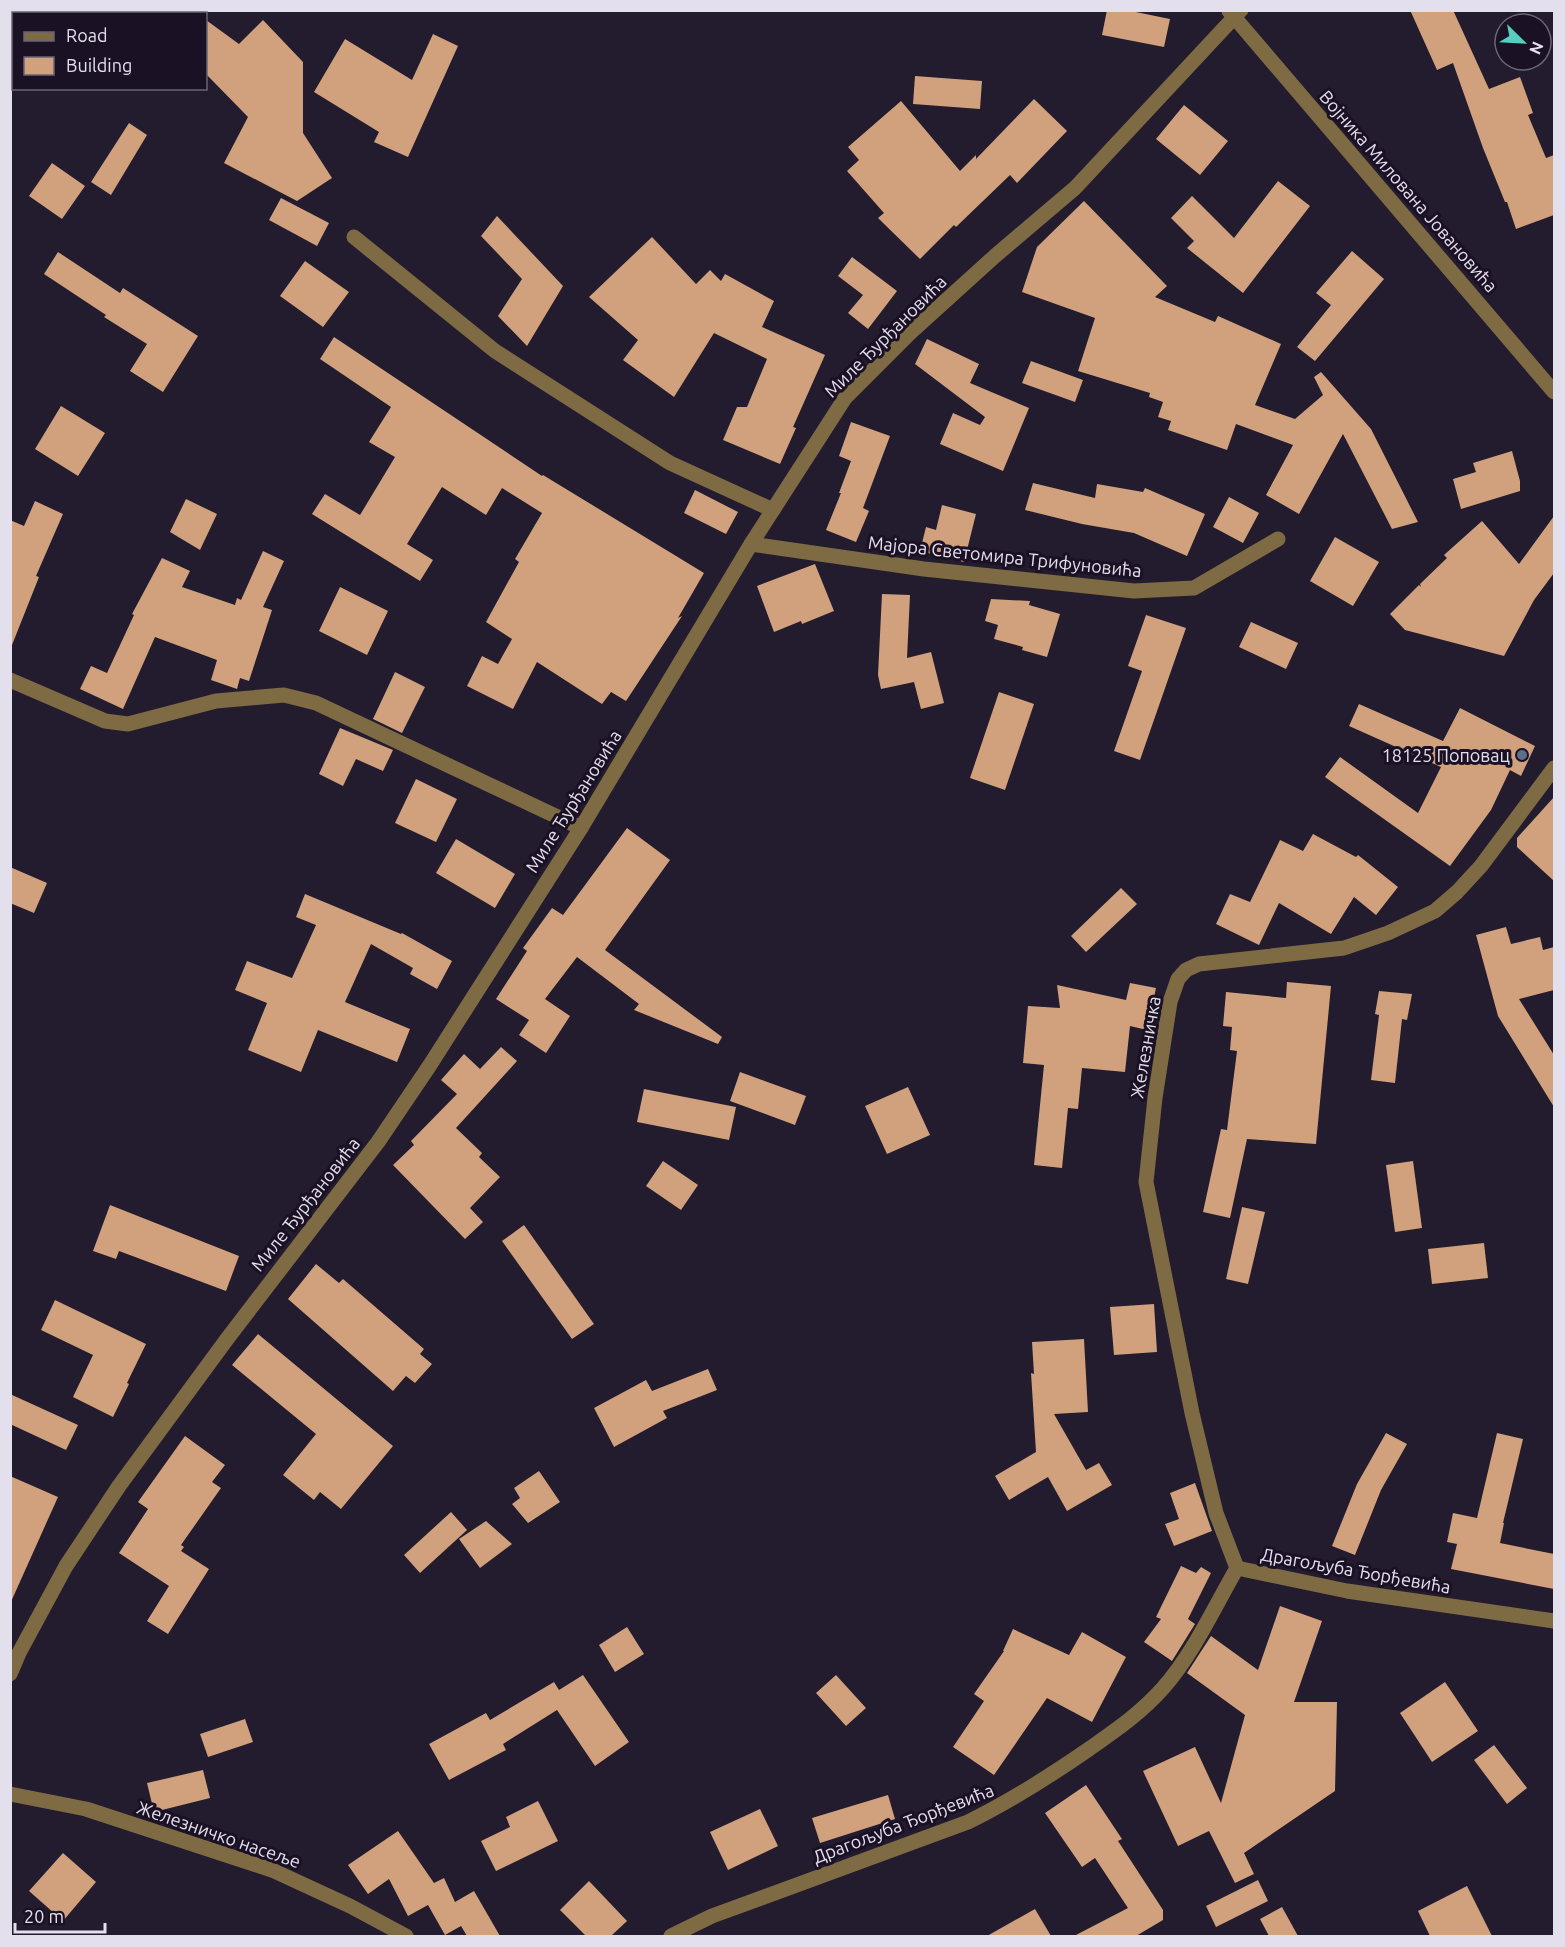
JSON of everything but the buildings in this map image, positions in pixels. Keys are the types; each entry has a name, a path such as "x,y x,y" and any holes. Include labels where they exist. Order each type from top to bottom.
{"street":[{"name":"Војника Милована Јовановића","path":"1234,13 1554,392"},
{"name":"Миле Ђурђановића","path":"10,1674 66,1566 119,1485 226,1339 378,1142 430,1065 581,828 752,544 845,398 910,333 979,270 1076,189 1234,13"},
{"path":"354,237 495,351 670,463 773,510"},
{"name":"Мајора Светомира Трифуновића","path":"752,544 924,570 1134,591 1194,588 1278,539"},
{"path":"10,680 105,721 128,723 216,701 284,695 316,703 581,828"},
{"name":"Железничка","path":"1237,1568 1216,1513 1192,1413 1146,1182 1155,1098 1168,1013 1178,979 1186,970 1199,964 1344,948 1388,933 1435,911 1457,892 1481,866 1554,768"},
{"name":"Драгољуба Ђорђевића","path":"671,1936 711,1916 968,1822 1008,1803 1050,1777 1134,1718 1165,1687 1191,1648 1237,1568 1347,1591 1554,1621"},
{"name":"Железничко насеље","path":"10,1794 86,1809 272,1870 350,1906 406,1936"}],"place":[{"name":"18125 Поповац","path":"1522,755"}]}
